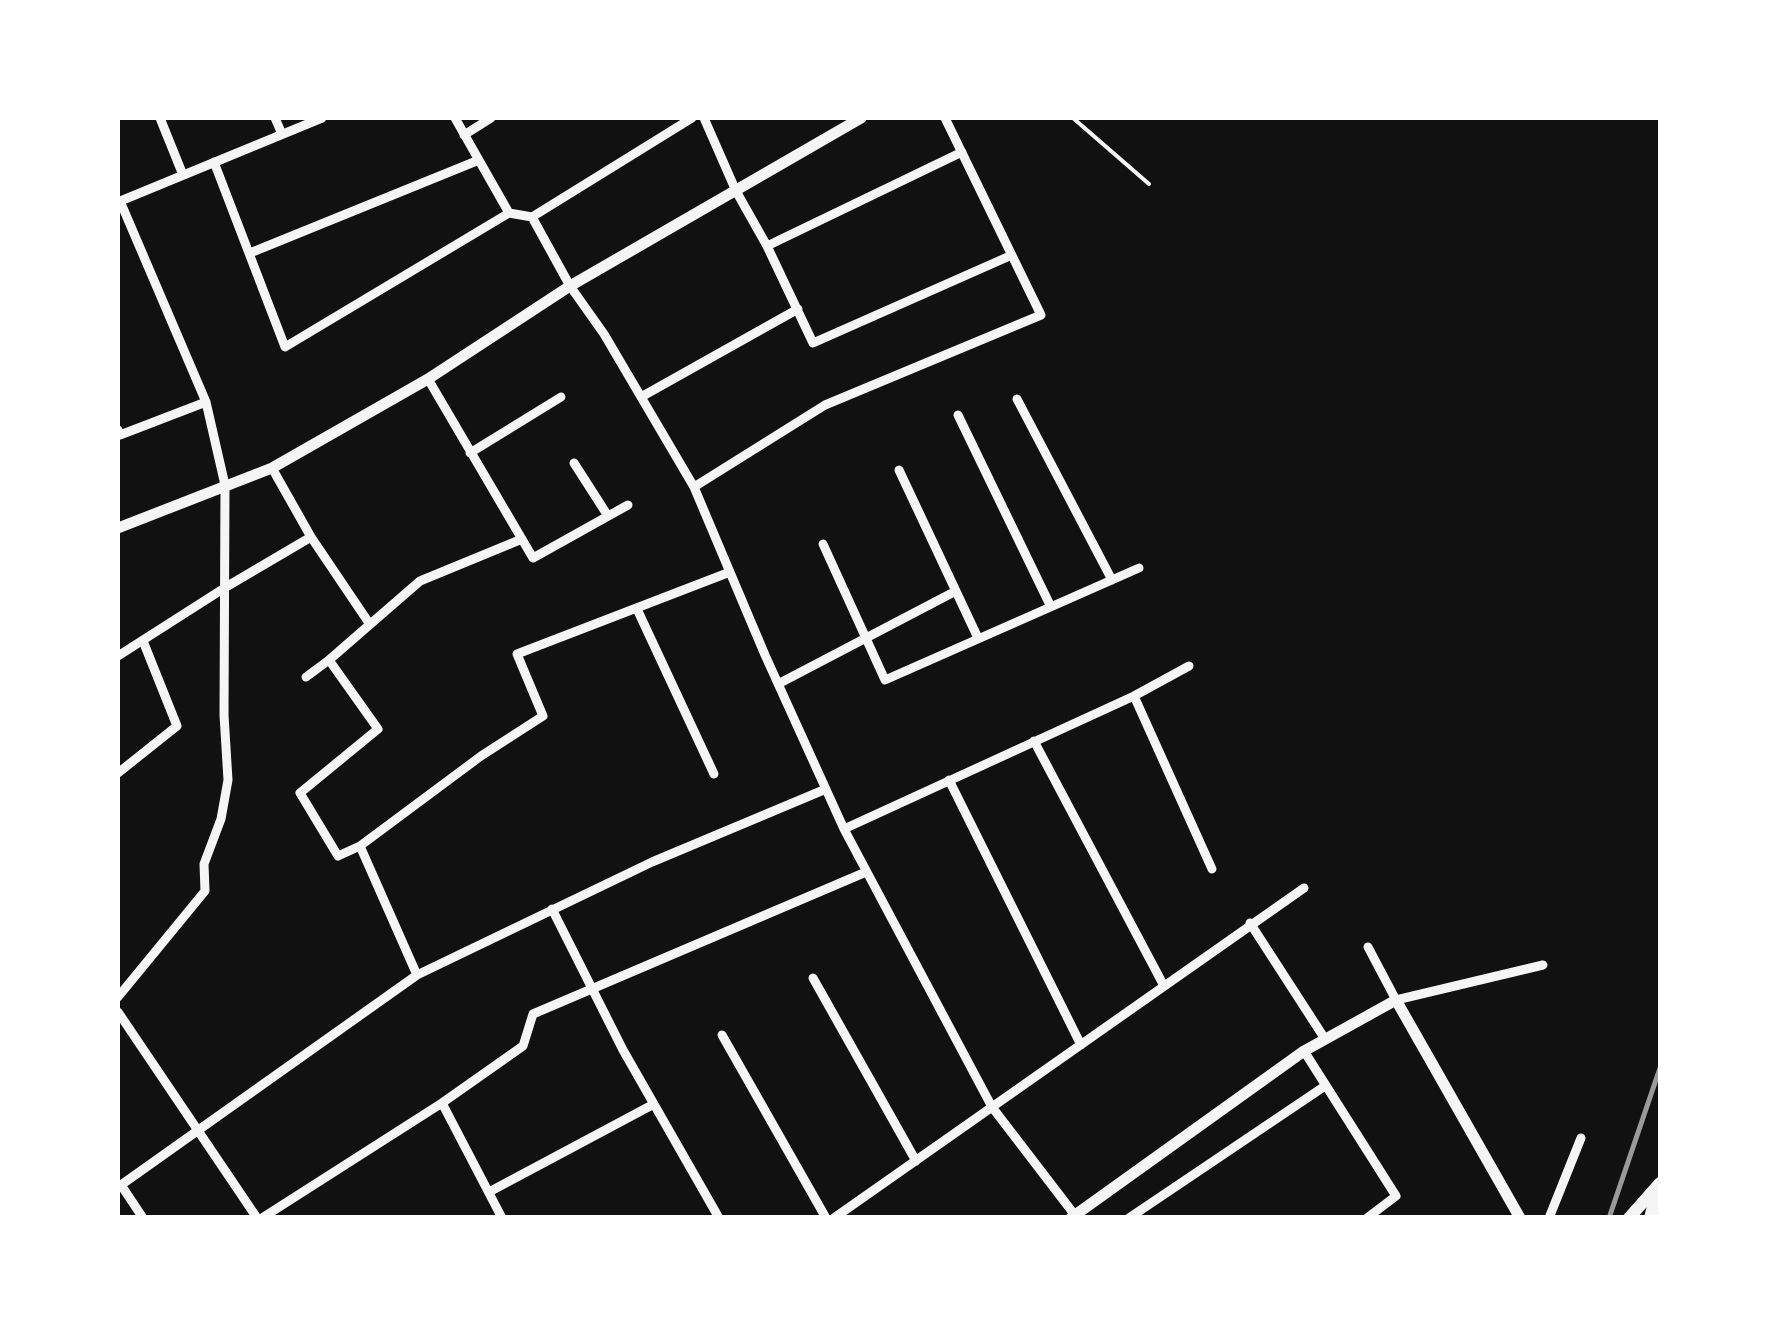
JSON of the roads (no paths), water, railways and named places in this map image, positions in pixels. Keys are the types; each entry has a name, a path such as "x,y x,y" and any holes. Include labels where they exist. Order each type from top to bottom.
{"main road":[{"path":"1628,1218 1660,1182"},
{"path":"1650,1218 1660,1182"}],"street":[{"path":"160,118 183,175"},
{"path":"275,118 282,134"},
{"path":"118,997 204,890 204,864 221,820 228,780 224,715 225,485 206,402 119,202 322,118"},
{"path":"455,118 510,213"},
{"path":"464,134 490,118"},
{"path":"214,162 284,347 510,213 532,216 692,118"},
{"path":"704,118 813,344 1012,255"},
{"path":"118,528 272,468 428,379 570,286 861,118"},
{"path":"694,486 826,405 1041,315 946,118"},
{"path":"767,246 962,152"},
{"path":"250,253 479,160"},
{"path":"532,216 570,286 604,334 694,486 844,829 992,1107 1073,1216 1304,1050 1396,1000 1543,964"},
{"path":"642,398 798,309"},
{"path":"428,379 533,558 628,504"},
{"path":"470,453 561,397"},
{"path":"1017,400 1112,580"},
{"path":"118,430 120,436 206,402"},
{"path":"958,415 1050,606"},
{"path":"574,463 608,516"},
{"path":"272,468 311,537 369,624"},
{"path":"898,470 978,638"},
{"path":"118,656 311,537"},
{"path":"306,677 420,581 522,539"},
{"path":"824,544 884,680 1139,568"},
{"path":"329,660 378,729 300,792 338,856 360,846 481,756 543,716 518,654 730,572"},
{"path":"778,684 954,592"},
{"path":"637,609 714,774"},
{"path":"118,773 178,726 144,641"},
{"path":"844,829 1134,696 1188,666"},
{"path":"1134,696 1212,870"},
{"path":"1034,741 1164,986"},
{"path":"949,780 1082,1045"},
{"path":"143,1218 121,1184 417,976 652,862 826,789"},
{"path":"360,846 417,976"},
{"path":"118,1012 260,1218 523,1046 533,1014 866,872"},
{"path":"722,1034 830,1218 1304,888"},
{"path":"552,909 592,992 718,1218"},
{"path":"1250,923 1325,1039"},
{"path":"1368,947 1520,1218"},
{"path":"812,978 916,1160"},
{"path":"1304,1050 1396,1196 1382,1213 1367,1218"},
{"path":"1129,1218 1326,1086"},
{"path":"442,1102 502,1218"},
{"path":"489,1192 654,1104"},
{"path":"1550,1218 1581,1138"}],"lane":[{"path":"1073,118 1149,184"}],"railway":[{"path":"1609,1218 1660,1068"}]}
